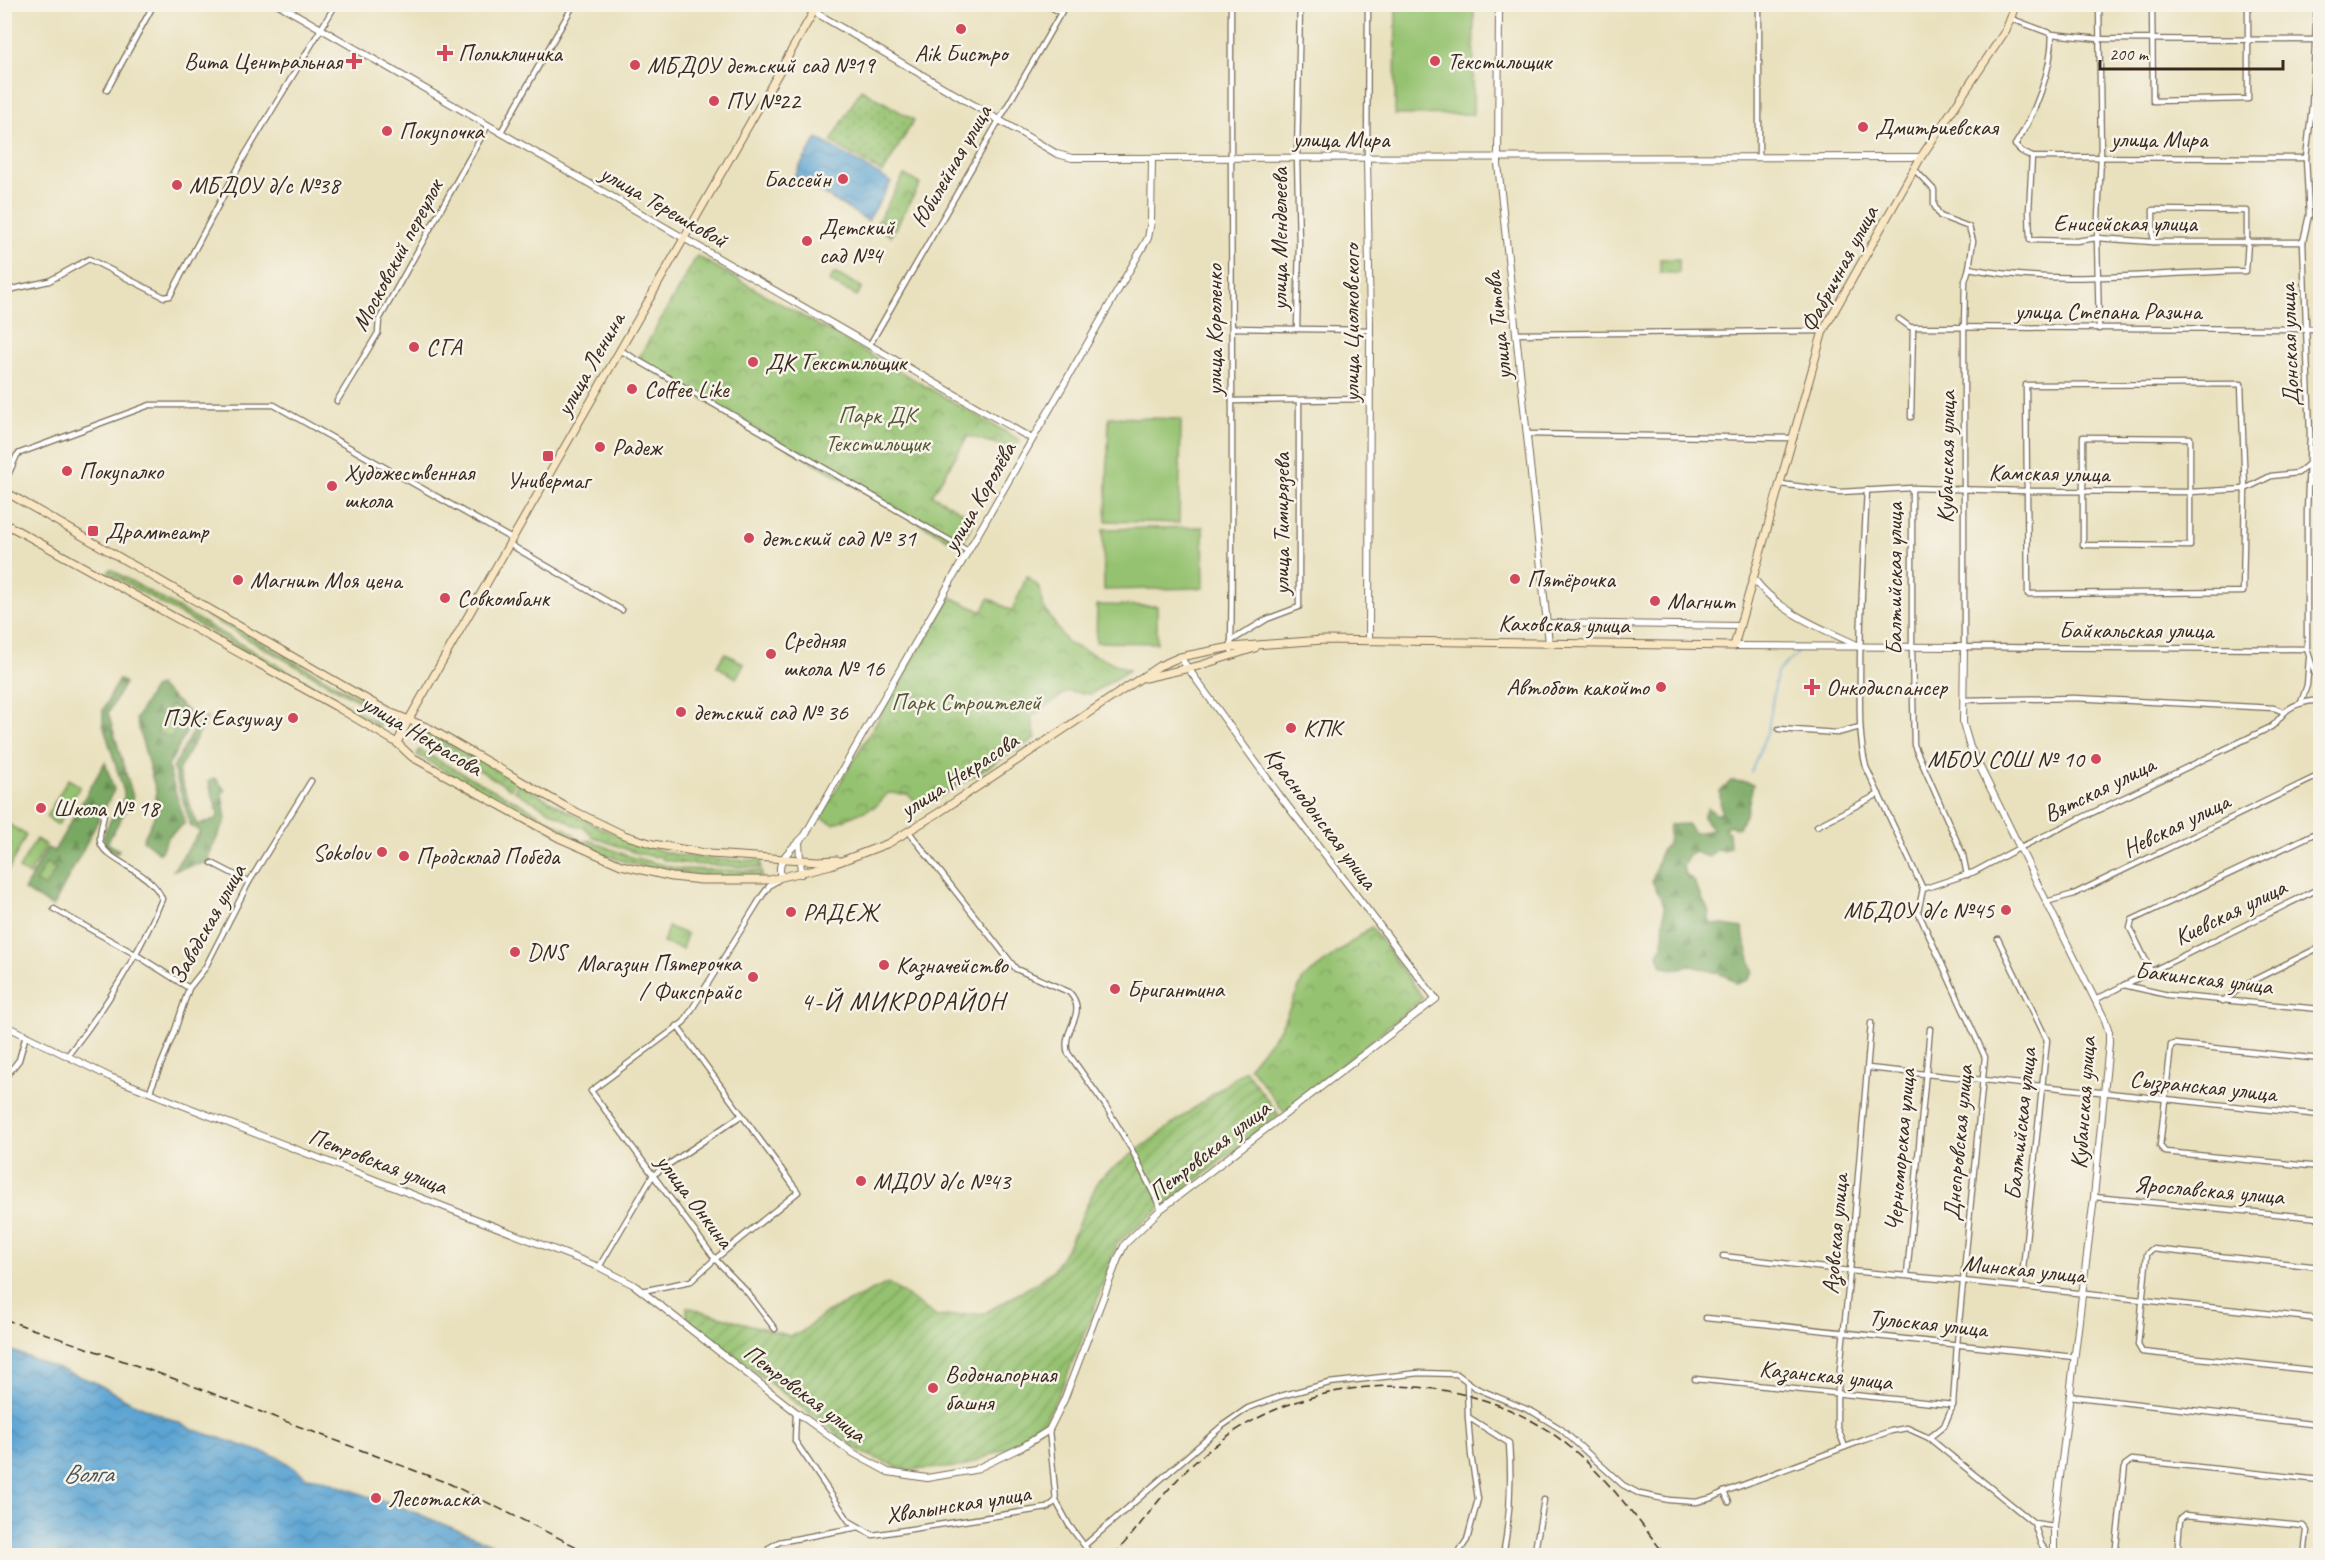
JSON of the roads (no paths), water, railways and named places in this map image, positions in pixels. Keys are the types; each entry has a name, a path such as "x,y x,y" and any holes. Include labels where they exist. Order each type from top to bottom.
{"main road":[{"name":"улица Ленина","path":"397,743 510,541 818,4"},
{"name":"Фабричная улица","path":"1734,646 1823,331 1922,157 2012,19 2016,4"},
{"name":"улица Некрасова","path":"4,491 408,721 429,728 568,808 624,835 683,851 747,858 845,859"},
{"name":"улица Некрасова","path":"4,523 286,678 397,743 412,756 559,838 621,864 672,877 762,881 801,874 877,849 909,832 1159,666 1180,657"},
{"name":"Каховская улица","path":"1180,657 1231,644 1323,640 1734,646"},
{"name":"Каховская улица","path":"1139,679 1188,668 1268,644"}],"street":[{"path":"107,90 154,4"},
{"name":"улица Терешковой","path":"278,4 1032,439"},
{"path":"4,291 48,281 89,259 164,297 170,296 245,155 336,4"},
{"path":"501,132 574,4"},
{"name":"улица Мира","path":"801,4 1058,154 1072,158 1922,157"},
{"path":"1046,4 1061,13"},
{"name":"Юбилейная улица","path":"869,346 1066,4"},
{"name":"улица Короленко","path":"1231,4 1230,159 1233,328 1231,656"},
{"name":"улица Менделеева","path":"1297,329 1300,4"},
{"name":"улица Циолковского","path":"1368,4 1369,641"},
{"name":"улица Титова","path":"1499,4 1498,158 1549,643"},
{"path":"1759,4 1759,156"},
{"path":"2099,4 2101,157 2097,238 2100,279 2099,329"},
{"path":"2152,4 2153,101 2248,99 2248,4"},
{"name":"Донская улица","path":"2317,4 2306,158 2309,215 2303,242 2310,463 2307,649 2320,683"},
{"path":"2012,19 2052,34 2099,39 2316,40"},
{"path":"2032,157 2015,145 2022,134 2047,74 2052,52 2052,34"},
{"name":"Московский переулок","path":"337,401 378,333 379,320 488,125"},
{"name":"улица Мира","path":"2032,157 2306,158"},
{"name":"Енисейская улица","path":"2032,157 2030,240 2076,241 2097,238 2153,242 2303,242"},
{"name":"улица Королёва","path":"782,859 800,841 1148,238 1151,222 1152,159"},
{"path":"1915,170 1934,190 1934,205 1940,216 1969,226 1973,241 1969,268 2021,276 2088,276 2100,279 2148,274 2246,271 2247,211 2153,210 2153,242"},
{"name":"Кубанская улица","path":"1969,268 1965,281 1964,328 1963,723 1970,747 2109,1032 2094,1197 2052,1556"},
{"path":"1899,319 1913,328 1911,417"},
{"path":"1233,328 1370,330"},
{"name":"улица Степана Разина","path":"1913,328 2320,329"},
{"path":"1517,334 1823,331"},
{"path":"619,350 968,551"},
{"path":"2241,384 2246,489 2242,592 2028,594 2026,385 2241,384"},
{"path":"1232,400 1369,399"},
{"name":"улица Тимирязева","path":"1231,644 1267,619 1299,607 1299,401"},
{"path":"4,484 20,453 150,405 274,405 510,541 546,567 622,610"},
{"path":"1527,434 1794,438"},
{"path":"2083,437 2190,438 2190,492 2190,546 2083,545 2083,437"},
{"name":"Камская улица","path":"1781,484 1840,492 1912,488 2190,492 2246,489 2271,476 2298,473 2310,463"},
{"path":"2308,482 2320,482"},
{"name":"Балтийская улица","path":"1912,488 1914,745 1964,855 1966,875"},
{"name":"Днепровская улица","path":"1867,490 1860,647 1860,727 1866,767 1923,889 1918,912 1985,1057 1953,1405 1944,1426 1929,1438"},
{"path":"1754,579 1774,601 1793,615 1860,647 1964,647"},
{"path":"1547,623 1740,626"},
{"name":"Каховская улица","path":"1734,646 1860,647"},
{"name":"Байкальская улица","path":"1964,647 2307,649"},
{"path":"2301,703 2307,685 2309,655"},
{"name":"Краснодонская улица","path":"1180,657 1287,804 1436,999"},
{"path":"1963,700 2074,698 2274,708 2284,712"},
{"name":"Вятская улица","path":"1923,889 1966,875 2271,727 2284,712 2301,703 2320,700"},
{"path":"1779,729 1837,733 1860,727"},
{"name":"Невская улица","path":"2046,902 2074,894 2320,775"},
{"name":"Заводская улица","path":"150,1091 174,1033 189,988 205,968 249,882 311,781"},
{"path":"1817,826 1879,794"},
{"path":"68,1055 93,1023 135,954 153,922 162,899 144,875 105,852 100,844 104,813"},
{"path":"2151,971 2130,928 2133,920 2320,831"},
{"path":"909,832 1016,969 1069,992 1075,998 1078,1008 1066,1044 1068,1053 1132,1150 1161,1209"},
{"path":"800,841 801,874"},
{"path":"642,1291 691,1281 798,1192 677,1026 684,1022 762,896 770,885 782,877 778,868 782,859"},
{"path":"212,863 249,882"},
{"name":"Киевская улица","path":"2124,985 2320,888"},
{"path":"54,909 135,954 189,988"},
{"name":"Балтийская улица","path":"1998,939 2047,1040 2021,1288"},
{"path":"2223,1001 2246,984 2320,947"},
{"name":"Бакинская улица","path":"2095,1000 2124,985 2168,995 2320,1007"},
{"name":"Петровская улица","path":"4,1024 110,1077 599,1267 642,1291 796,1412 874,1466 888,1472 912,1477 955,1475 974,1470 1049,1430 1065,1400 1125,1244 1161,1209 1436,999"},
{"name":"Азовская улица","path":"1845,1447 1837,1426 1837,1395 1871,1023"},
{"name":"улица Онкина","path":"677,1026 591,1091 715,1259 747,1292 775,1329"},
{"name":"Черноморская улица","path":"1907,1275 1930,1029"},
{"path":"4,1079 19,1060 26,1035"},
{"path":"2320,1059 2171,1045 2160,1146 2164,1152 2320,1167"},
{"name":"Сызранская улица","path":"1868,1068 2320,1115"},
{"path":"599,1267 653,1175 742,1115"},
{"name":"Ярославская улица","path":"2094,1197 2320,1218"},
{"path":"2320,1267 2152,1249 2147,1254 2138,1345 2142,1352 2320,1371"},
{"name":"Минская улица","path":"1723,1256 2320,1319"},
{"name":"Тульская улица","path":"1706,1318 2074,1357"},
{"path":"1085,1545 1222,1426 1248,1408 1281,1396 1353,1379 1419,1373 1457,1374 1476,1388 1533,1412 1561,1429 1593,1455 1623,1485 1640,1494 1696,1503 1845,1447 1891,1431 1907,1428 1929,1438 2034,1523 2054,1526"},
{"name":"Казанская улица","path":"1695,1379 1953,1405"},
{"path":"1456,1556 1467,1540 1478,1499 1471,1455 1467,1382"},
{"path":"2069,1396 2320,1425"},
{"name":"Хвалынская улица","path":"796,1412 795,1440 849,1521 873,1535 1047,1508 1056,1501 1049,1430"},
{"path":"1468,1417 1509,1443 1511,1477 1508,1524 1503,1555"},
{"path":"2115,1556 2125,1465 2132,1460 2320,1480"},
{"path":"1724,1492 1729,1502"},
{"path":"1534,1556 1544,1500"},
{"path":"1056,1501 1069,1525 1092,1556"},
{"path":"2177,1556 2180,1520 2185,1515 2303,1526 2307,1532 2304,1556"},
{"path":"2034,1523 2041,1544 2052,1556"},
{"path":"766,1556 769,1548 779,1542 859,1527"}],"water":[{"path":"817,138 891,182 868,221 794,176"},
{"name":"Волга","path":"4,1348 94,1382 131,1402 195,1430 280,1458 307,1477 321,1479 392,1503 518,1555 5,1555"}],"waterway":[{"path":"1751,772 1768,730 1777,672 1797,652"}],"railway":[{"path":"4,1319 172,1378 450,1484 595,1556"},
{"path":"1112,1556 1181,1476 1225,1438 1264,1415 1307,1398 1353,1389 1399,1386 1446,1391 1490,1402 1532,1421 1584,1459 1621,1498 1666,1556"}],"place":[{"name":"Aik Бистро","path":"961,29"},
{"name":"Поликлиника","path":"445,53"},
{"name":"Вита Центральная","path":"354,61"},
{"name":"Текстильщик","path":"1435,61"},
{"name":"МБДОУ детский сад №19","path":"635,65"},
{"name":"ПУ №22","path":"714,101"},
{"name":"Дмитриевская","path":"1863,127"},
{"name":"Покупочка","path":"387,131"},
{"name":"Бассейн","path":"843,179"},
{"name":"МБДОУ д/с №38","path":"177,185"},
{"name":"Детский сад №4","path":"807,241"},
{"name":"СГА","path":"414,347"},
{"name":"ДК Текстильщик","path":"753,362"},
{"name":"Coffee Like","path":"632,389"},
{"name":"Радеж","path":"600,447"},
{"name":"Универмаг","path":"548,456"},
{"name":"Покупалко","path":"67,471"},
{"name":"Художественная школа","path":"332,486"},
{"name":"Драмтеатр","path":"93,531"},
{"name":"детский сад № 31","path":"749,538"},
{"name":"Пятёрочка","path":"1515,579"},
{"name":"Магнит Моя цена","path":"238,580"},
{"name":"Совкомбанк","path":"445,598"},
{"name":"Магнит","path":"1655,601"},
{"name":"Средняя школа № 16","path":"771,654"},
{"name":"Автобот какойто","path":"1661,687"},
{"name":"Онкодиспансер","path":"1812,687"},
{"name":"детский сад № 36","path":"681,712"},
{"name":"ПЭК: Easyway","path":"293,718"},
{"name":"КПК","path":"1291,728"},
{"name":"МБОУ СОШ № 10","path":"2096,759"},
{"name":"Школа № 18","path":"41,808"},
{"name":"Sokolov","path":"382,852"},
{"name":"Продсклад Победа","path":"404,856"},
{"name":"МБДОУ д/с №45","path":"2006,910"},
{"name":"РАДЕЖ","path":"791,912"},
{"name":"DNS","path":"515,952"},
{"name":"Казначейство","path":"884,965"},
{"name":"Магазин Пятерочка / Фикспрайс","path":"753,977"},
{"name":"Бригантина","path":"1115,989"},
{"name":"МДОУ д/с №43","path":"861,1181"},
{"name":"Водонапорная башня","path":"933,1388"},
{"name":"Лесотаска","path":"376,1498"}],"district":[{"name":"4-Й МИКРОРАЙОН","path":"903,1001"}],"park label":[{"name":"Парк ДК Текстильщик","path":"877,429"},
{"name":"Парк Строителей","path":"966,702"}]}
